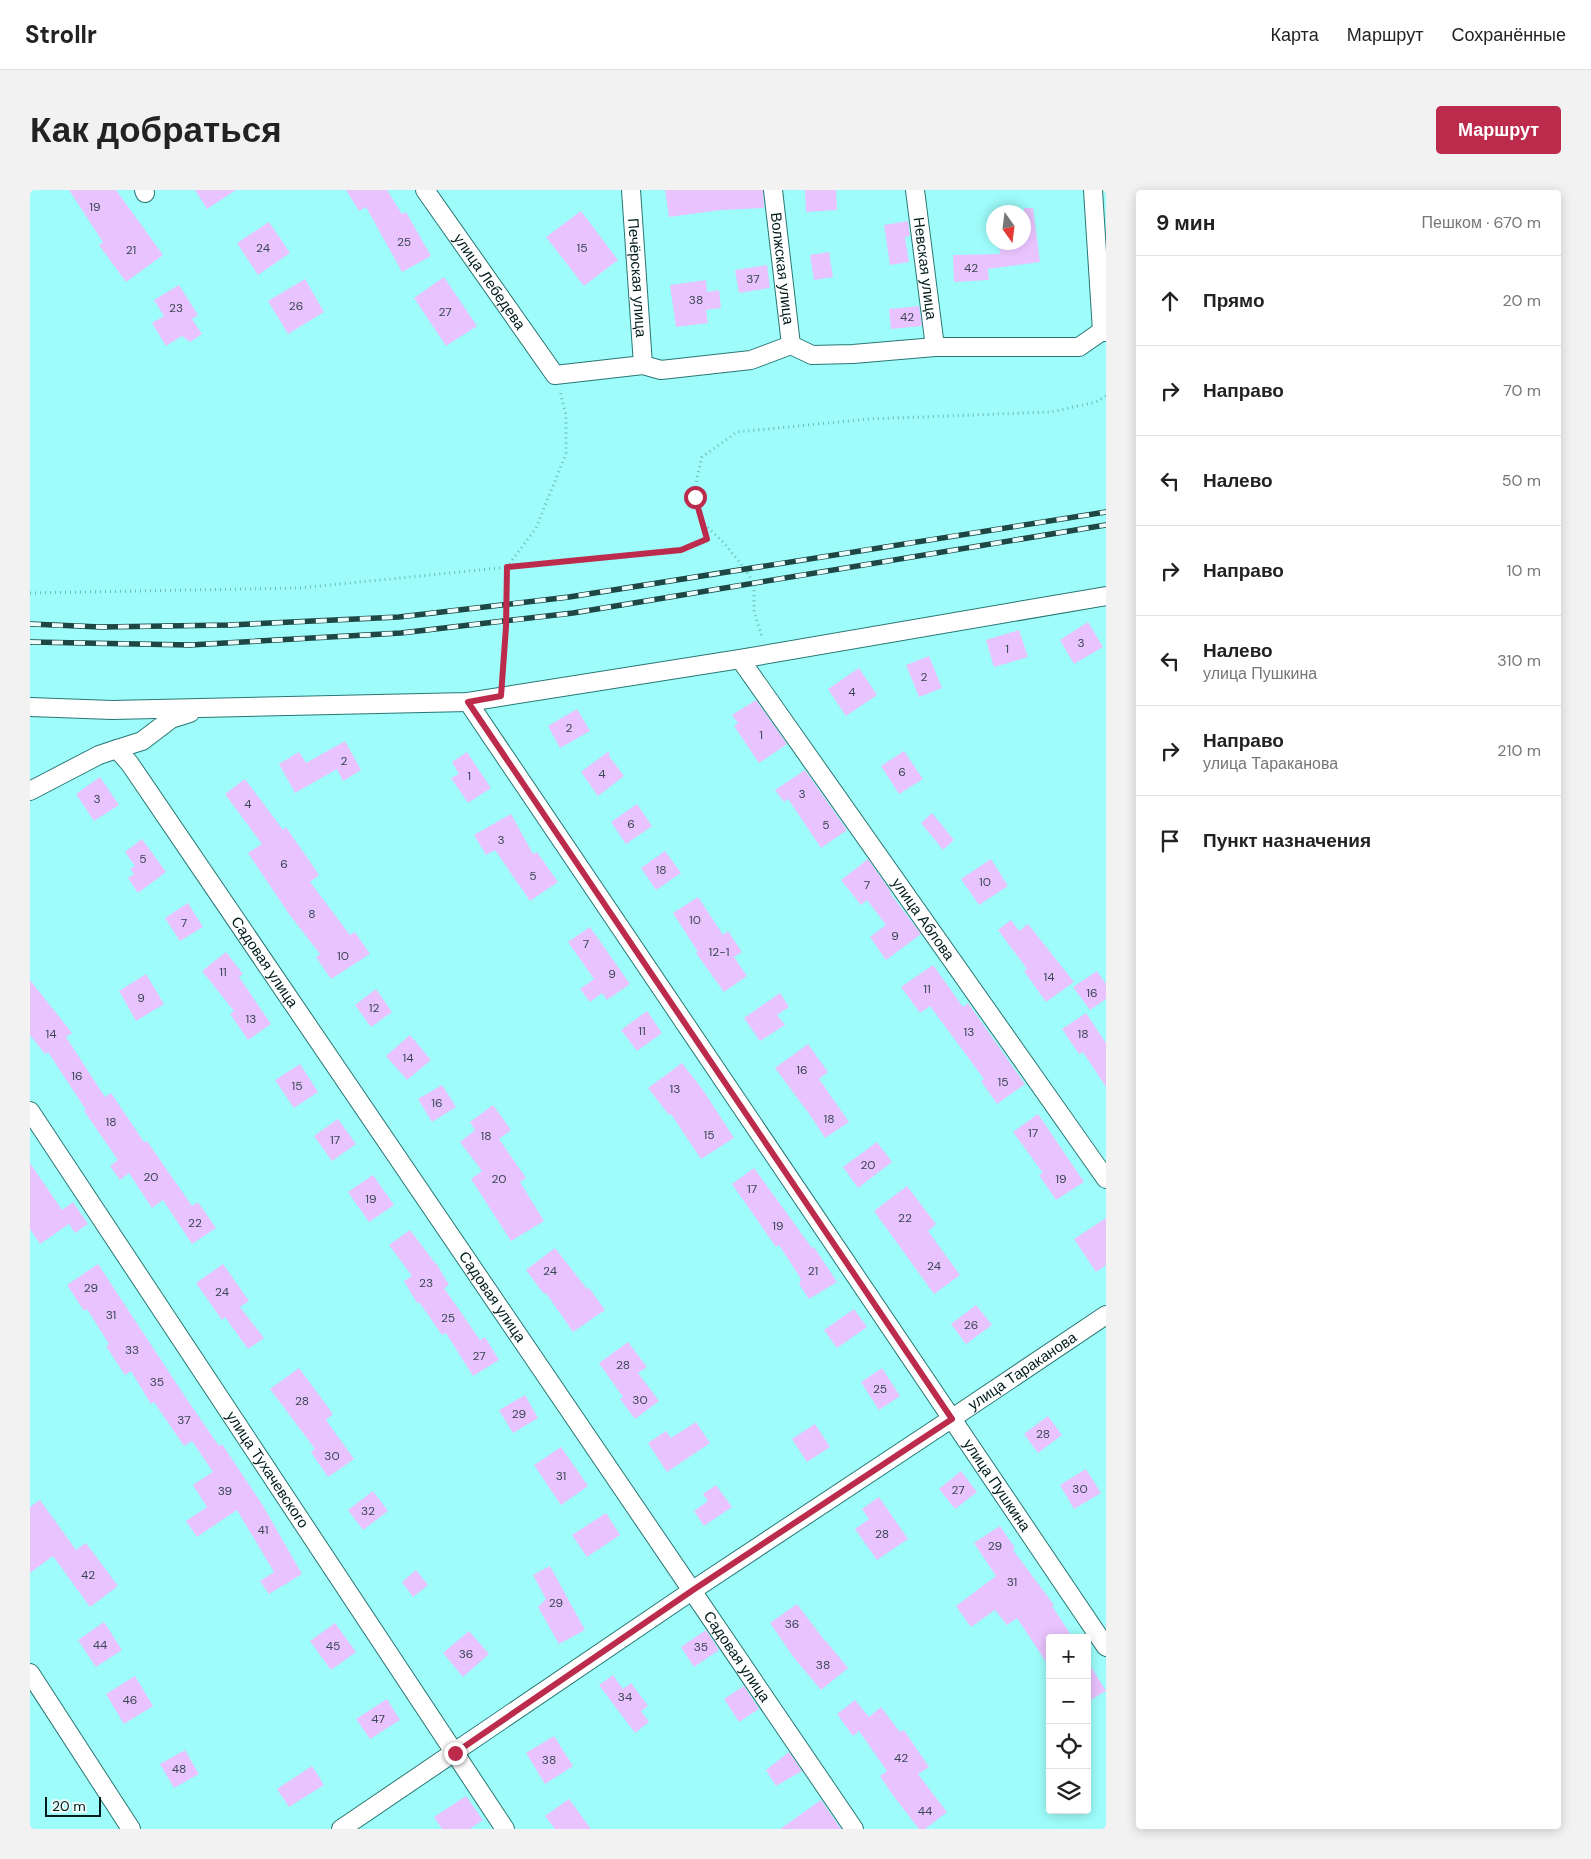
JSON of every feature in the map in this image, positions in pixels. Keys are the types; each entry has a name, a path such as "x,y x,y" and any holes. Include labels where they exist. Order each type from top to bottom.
{"street":[{"name":"улица Лебедева","path":"425,190 555,375"},
{"name":"Печёрская улица","path":"631,190 644,365"},
{"name":"Волжская улица","path":"774,190 792,346"},
{"name":"Невская улица","path":"915,190 935,347"},
{"path":"555,375 644,365 661,370 751,360 792,346 812,355 853,354 935,347 1079,347 1104,331 1093,190"},
{"path":"30,707 112,710 468,702 1103,601"},
{"name":"улица Аблова","path":"740,658 1106,1179"},
{"name":"улица Пушкина","path":"468,702 1106,1647"},
{"path":"30,791 99,755 142,741 171,719 208,707"},
{"name":"Садовая улица","path":"117,749 130,764 854,1829"},
{"name":"улица Тухачевского","path":"30,1110 505,1829"},
{"name":"улица Тараканова","path":"341,1829 693,1590 1106,1315"},
{"path":"30,1673 131,1829"}],"path":[{"path":"501,696 506,627 507,567 536,528 566,454 566,415 555,375"},
{"path":"30,593 299,588 681,550 707,539 695,497 702,457 737,432 869,419 1051,412 1096,402 1106,396"},
{"path":"704,524 724,543 754,583 754,612 760,632 770,653"}],"building":[{"path":"69,190 116,190 163,255 126,282 99,245 103,242"},
{"path":"195,190 236,190 207,209"},
{"path":"346,190 387,190 402,214 406,212 431,256 402,272 366,207 359,211"},
{"path":"665,190 763,190 764,208 721,210 669,217"},
{"path":"805,190 836,190 837,210 806,212"},
{"path":"1031,208 1033,208 1040,262 988,269 989,280 954,282 953,255 1000,254 1000,250 1031,250"},
{"path":"581,211 618,260 584,286 546,237"},
{"path":"908,221 910,236 905,237 909,262 890,265 884,225"},
{"path":"269,222 290,253 258,275 237,243"},
{"path":"829,252 833,277 814,280 810,255"},
{"path":"767,265 770,288 739,293 735,270"},
{"path":"444,277 477,326 446,346 414,298"},
{"path":"305,279 324,312 288,334 268,301"},
{"path":"706,280 707,292 719,290 721,308 706,310 708,323 676,327 670,285"},
{"path":"179,285 198,315 192,319 202,334 190,342 182,336 166,346 152,323 164,316 154,300"},
{"path":"919,306 922,326 891,329 889,309"},
{"path":"1088,622 1103,647 1074,664 1060,640"},
{"path":"1019,630 1028,657 994,667 986,640"},
{"path":"929,656 942,688 919,697 906,665"},
{"path":"859,668 877,695 846,716 828,689"},
{"path":"756,700 787,744 759,763 734,726 738,723 732,715"},
{"path":"577,709 590,731 560,748 548,726"},
{"path":"345,741 361,770 343,781 337,769 295,793 279,764 299,752 306,763"},
{"path":"609,751 609,756 624,776 598,796 581,772"},
{"path":"904,751 923,779 899,794 881,766"},
{"path":"467,752 491,788 468,803 451,778 459,774 452,762"},
{"path":"805,770 847,830 821,848 788,799 784,802 775,790"},
{"path":"100,777 119,805 94,821 76,794"},
{"path":"245,779 283,830 286,827 319,875 310,882 350,935 355,932 370,954 331,979 316,957 320,954 289,914 248,853 262,844 225,794"},
{"path":"637,804 652,826 626,844 611,822"},
{"path":"932,813 954,840 943,850 921,823"},
{"path":"511,814 533,854 537,852 558,882 530,901 495,850 486,855 474,835"},
{"path":"142,839 166,872 138,893 128,878 134,874 130,869 135,866 125,852"},
{"path":"665,851 681,873 656,890 641,868"},
{"path":"868,859 890,893 921,934 886,960 870,937 886,925 867,900 861,905 841,880"},
{"path":"991,859 1008,886 979,905 961,879"},
{"path":"698,897 723,935 728,931 742,952 734,957 747,976 724,992 696,953 698,952 673,913"},
{"path":"188,903 203,927 180,941 165,918"},
{"path":"1011,920 1019,931 1028,924 1074,982 1046,1002 1024,971 1027,969 998,930"},
{"path":"590,927 630,984 607,1000 602,993 590,1002 580,989 594,979 568,942"},
{"path":"226,952 243,974 239,977 271,1024 248,1040 230,1014 234,1011 202,971"},
{"path":"933,965 963,1007 968,1003 1025,1084 997,1104 981,1081 984,1079 930,1006 920,1013 901,987"},
{"path":"1097,971 1106,984 1106,999 1090,1010 1073,987"},
{"path":"146,974 164,1004 136,1021 119,991"},
{"path":"30,980 72,1033 66,1037 105,1097 111,1093 144,1142 147,1141 192,1206 198,1202 216,1228 192,1244 163,1200 152,1208 129,1173 120,1180 110,1166 118,1160 84,1111 86,1110 48,1052 45,1054 30,1035"},
{"path":"376,989 392,1012 371,1027 355,1005"},
{"path":"780,993 789,1007 777,1015 785,1025 760,1041 744,1018"},
{"path":"647,1011 662,1033 637,1051 621,1030"},
{"path":"1086,1013 1106,1043 1106,1087 1083,1052 1079,1054 1062,1029"},
{"path":"410,1035 431,1060 407,1080 386,1056"},
{"path":"808,1044 828,1072 819,1079 849,1122 825,1138 775,1068"},
{"path":"682,1063 703,1090 734,1138 701,1159 671,1114 669,1115 648,1088"},
{"path":"300,1064 318,1092 294,1108 275,1080"},
{"path":"442,1085 456,1107 432,1122 418,1099"},
{"path":"493,1105 511,1130 499,1139 526,1178 520,1182 544,1221 511,1241 471,1179 482,1171 460,1142 475,1130 470,1122"},
{"path":"1038,1114 1084,1182 1056,1200 1039,1175 1043,1173 1013,1132"},
{"path":"338,1119 356,1144 332,1161 314,1136"},
{"path":"877,1142 892,1162 858,1188 843,1167"},
{"path":"30,1163 62,1210 73,1202 88,1224 75,1233 69,1224 40,1244 30,1229"},
{"path":"754,1168 812,1248 814,1247 837,1282 809,1299 799,1284 801,1279 779,1245 776,1247 732,1184"},
{"path":"373,1175 394,1205 369,1222 348,1192"},
{"path":"907,1186 936,1224 928,1231 960,1275 934,1294 874,1211"},
{"path":"1106,1218 1106,1265 1096,1272 1074,1239"},
{"path":"410,1230 436,1263 449,1285 444,1288 480,1340 485,1337 499,1360 473,1376 446,1333 442,1335 419,1302 417,1303 404,1281 412,1276 389,1245"},
{"path":"555,1248 605,1310 573,1332 546,1293 544,1294 526,1270"},
{"path":"98,1264 186,1398 219,1446 222,1444 262,1504 302,1574 269,1594 260,1581 274,1572 237,1510 197,1537 186,1521 207,1507 193,1485 213,1472 192,1441 184,1446 154,1402 151,1404 131,1371 125,1375 106,1346 109,1344 87,1309 84,1311 67,1285"},
{"path":"223,1264 249,1301 240,1307 264,1338 248,1349 225,1317 222,1320 196,1283"},
{"path":"976,1305 992,1325 966,1344 951,1324"},
{"path":"854,1309 867,1327 837,1348 824,1330"},
{"path":"628,1342 647,1367 638,1373 659,1401 635,1419 620,1399 623,1397 599,1363"},
{"path":"299,1368 333,1414 326,1420 354,1459 328,1477 311,1452 315,1449 270,1389"},
{"path":"882,1368 900,1396 879,1410 861,1382"},
{"path":"525,1395 538,1418 513,1433 499,1410"},
{"path":"1048,1416 1062,1435 1038,1453 1024,1434"},
{"path":"696,1422 710,1443 667,1472 648,1443 666,1431 671,1438"},
{"path":"815,1424 830,1447 807,1462 792,1439"},
{"path":"561,1447 588,1486 561,1505 534,1465"},
{"path":"1086,1469 1101,1493 1074,1509 1060,1485"},
{"path":"961,1471 977,1492 955,1509 939,1489"},
{"path":"716,1485 732,1507 704,1526 694,1511 708,1501 703,1494"},
{"path":"373,1491 388,1511 363,1530 348,1510"},
{"path":"879,1497 908,1539 877,1560 855,1529 869,1519 862,1509"},
{"path":"40,1500 76,1550 86,1543 118,1586 90,1607 53,1556 30,1573 30,1507"},
{"path":"606,1513 620,1535 587,1557 572,1535"},
{"path":"1000,1526 1015,1548 1013,1550 1054,1605 1052,1606 1070,1634 1046,1634 1046,1662 1017,1618 1007,1625 995,1610 971,1627 956,1606 996,1576 974,1543"},
{"path":"550,1566 585,1630 559,1644 538,1607 546,1599 533,1575"},
{"path":"416,1570 428,1585 413,1597 402,1582"},
{"path":"797,1604 848,1668 821,1690 795,1659 770,1623"},
{"path":"104,1622 122,1650 96,1667 78,1640"},
{"path":"335,1623 356,1652 331,1670 310,1641"},
{"path":"706,1630 719,1650 694,1667 681,1647"},
{"path":"469,1631 489,1654 463,1677 443,1653"},
{"path":"1091,1667 1106,1691 1091,1700"},
{"path":"613,1675 623,1689 631,1683 648,1706 641,1711 649,1722 635,1733 599,1685"},
{"path":"135,1676 153,1706 124,1724 106,1694"},
{"path":"744,1686 759,1709 739,1722 724,1699"},
{"path":"387,1699 400,1720 370,1739 356,1719"},
{"path":"855,1700 869,1717 881,1707 900,1732 904,1730 929,1767 918,1774 947,1812 925,1829 919,1829 892,1794 880,1776 887,1771 859,1731 853,1736 837,1714"},
{"path":"554,1736 573,1766 545,1784 526,1753"},
{"path":"185,1750 199,1774 174,1788 160,1764"},
{"path":"789,1752 802,1771 776,1786 766,1770"},
{"path":"312,1766 324,1785 289,1807 277,1789"},
{"path":"466,1796 483,1820 470,1829 442,1829 434,1817"},
{"path":"569,1799 591,1829 555,1829 545,1816"},
{"path":"821,1800 841,1829 780,1829"}],"railway":[{"path":"30,624 101,627 230,625 399,617 569,597 1106,512"},
{"path":"30,642 190,645 401,633 573,613 1106,525"}],"route":[{"path":"455,1753 693,1590 952,1419 468,702 501,696 506,627 507,567 681,550 707,539 695,497"}]}
